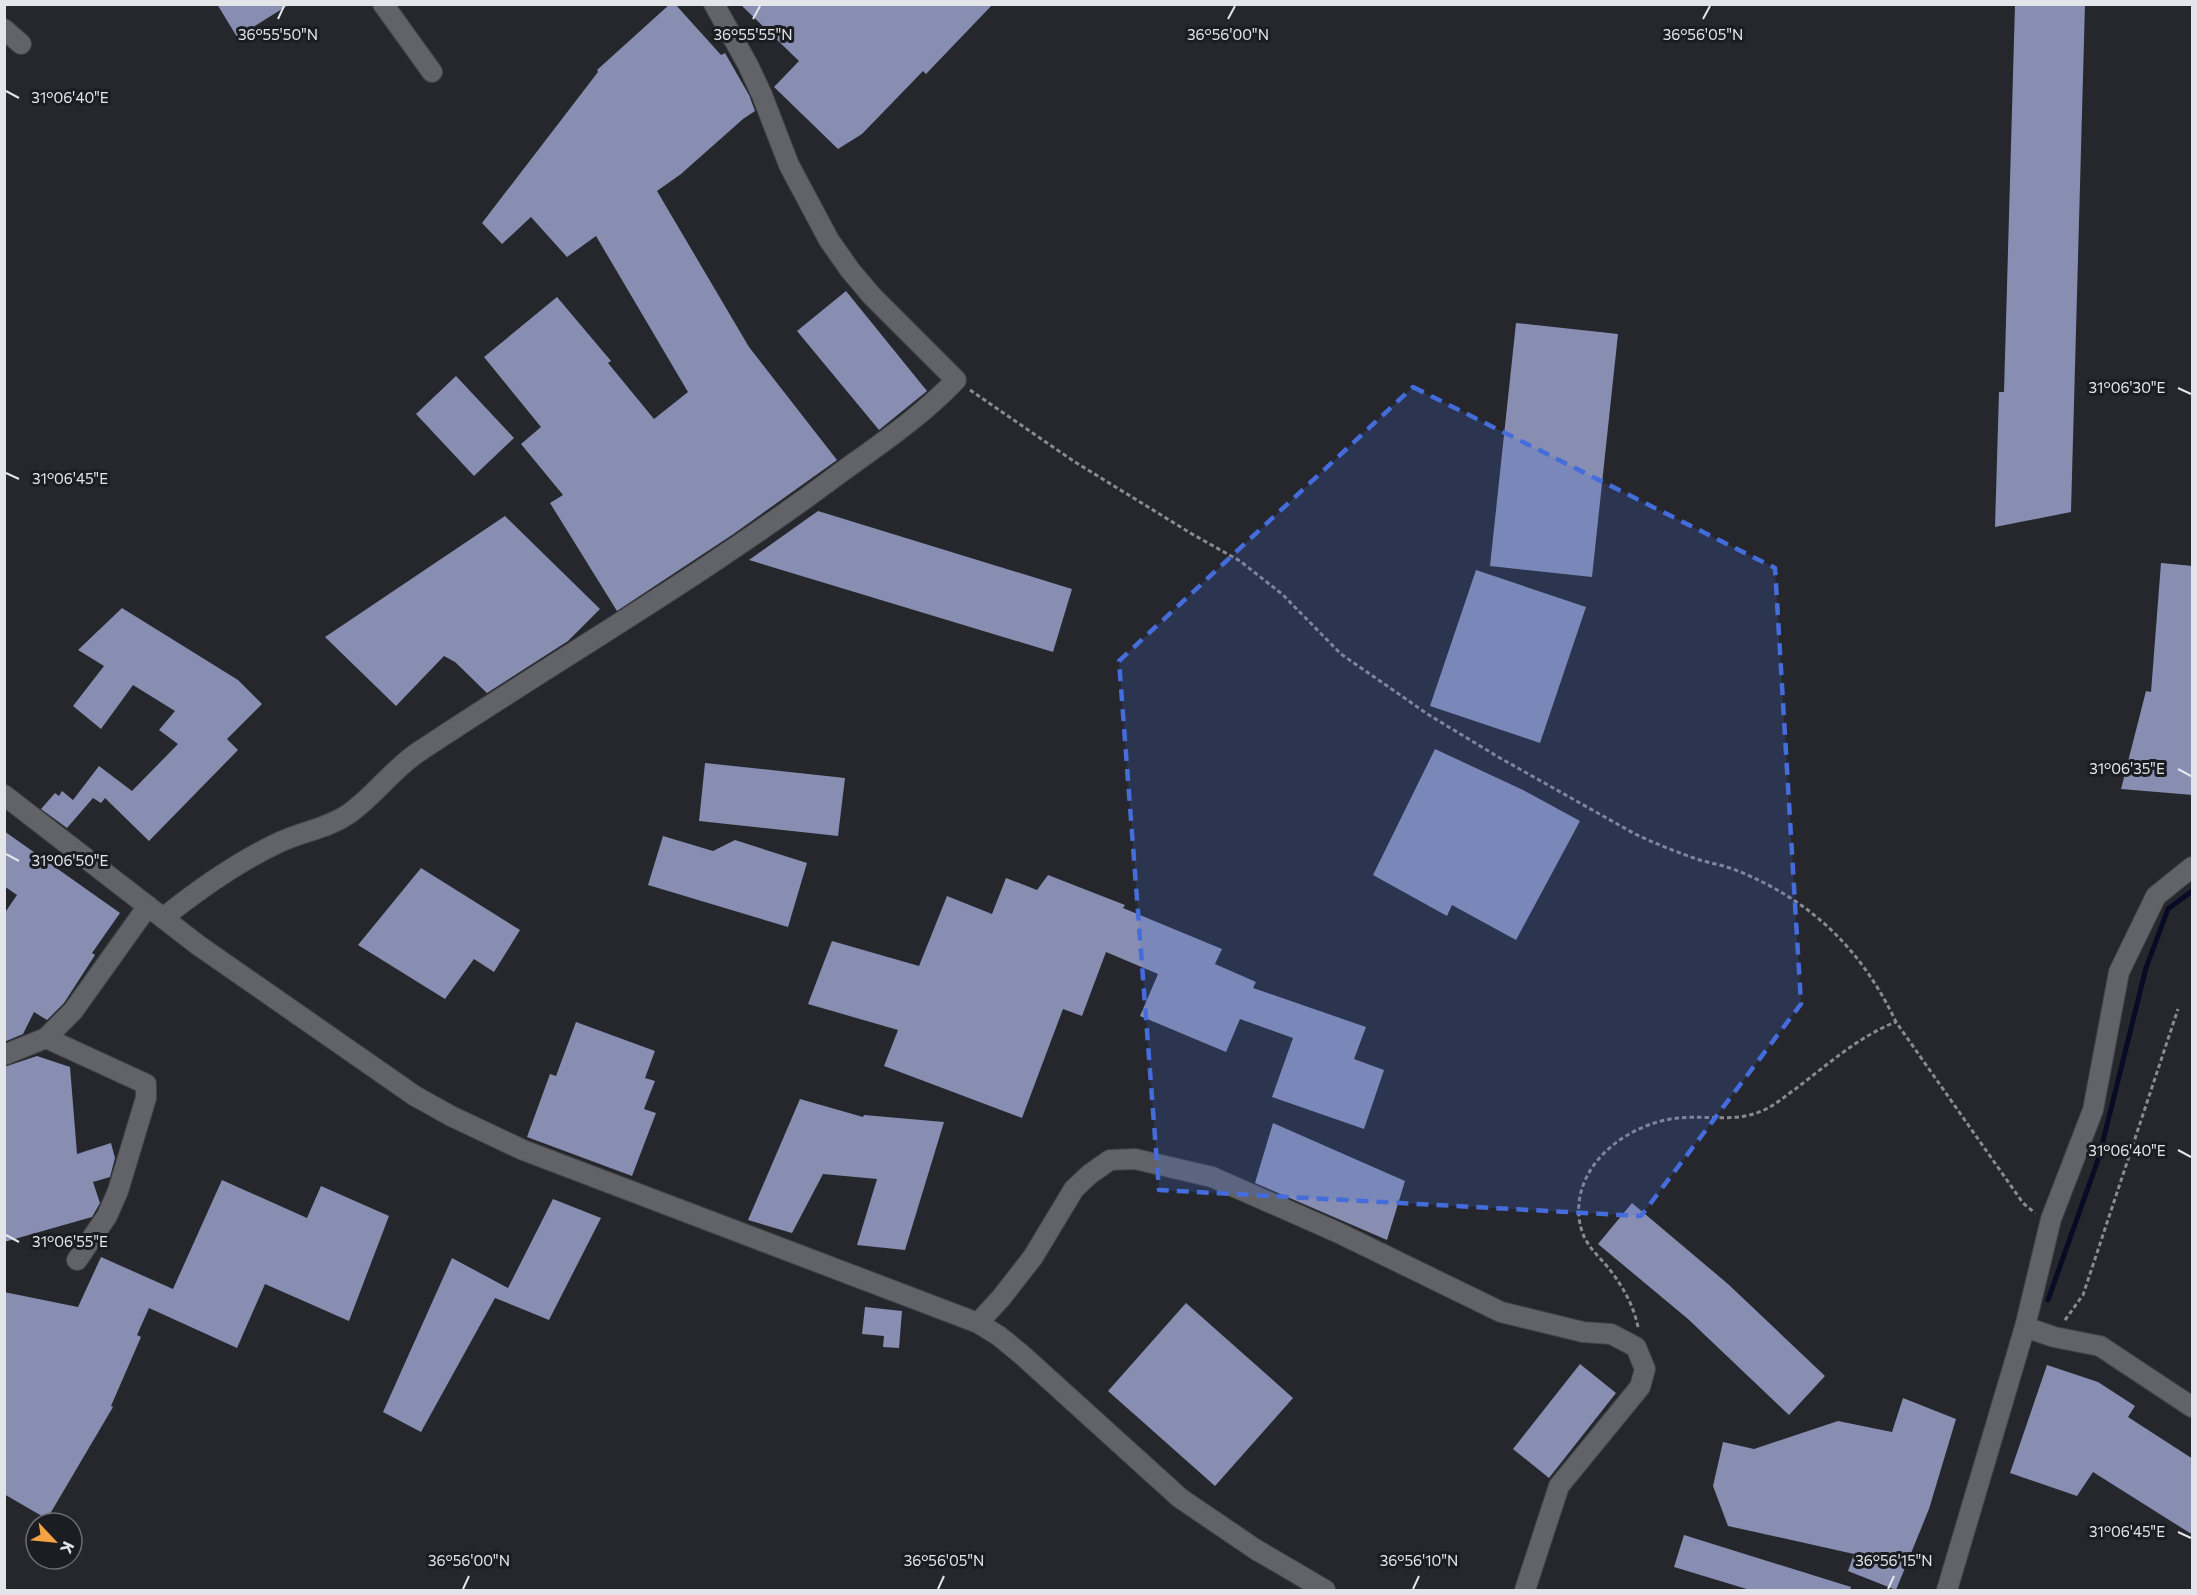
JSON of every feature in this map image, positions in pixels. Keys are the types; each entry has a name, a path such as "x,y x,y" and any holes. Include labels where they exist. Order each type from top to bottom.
{"street":[{"path":"383,4 432,72"},
{"path":"163,918 186,899 265,849 284,840 329,826 349,814 417,752 770,525 932,405 956,380 872,296 829,240 789,165 748,64 714,4"},
{"path":"4,29 21,44"},
{"path":"4,795 198,945 415,1096 451,1116 523,1150 978,1323 1021,1354 1180,1498 1256,1549 1325,1590"},
{"path":"1947,1590 2025,1327 2051,1220 2093,1110 2119,972 2156,896 2193,867"},
{"path":"4,1055 46,1038 73,1011 148,906"},
{"path":"46,1038 146,1084 147,1087 146,1098 118,1191 107,1216 77,1260"},
{"path":"978,1323 1033,1257 1074,1189 1110,1160 1135,1159 1212,1177 1339,1233 1501,1312 1583,1332 1611,1334 1636,1347 1645,1369 1640,1388 1559,1486 1525,1590"},
{"path":"2025,1327 2054,1337 2100,1346 2193,1407"}],"path":[{"path":"956,380 1075,462 1240,561 1282,594 1341,654 1464,737 1635,834 1695,859 1735,870 1765,883 1796,901 1822,921 1848,946 1873,979 1896,1022 2023,1203 2040,1216 2051,1220"},
{"path":"2054,1337 2083,1295 2178,1009"},
{"path":"1636,1347 1639,1332 1630,1303 1613,1273 1588,1246 1582,1233 1579,1211 1581,1190 1593,1164 1620,1140 1650,1125 1679,1118 1736,1118 1762,1111 1864,1038 1896,1022"}],"highlighted area":[{"path":"1413,387 1775,568 1801,1004 1641,1216 1159,1190 1119,661"}],"building":[{"path":"217,4 290,4 237,37"},
{"path":"670,4 675,4 721,55 725,53 749,95 755,111 681,174 657,191 749,347 837,460 732,535 617,611 550,503 563,495 521,444 541,427 484,357 557,297 611,361 608,363 654,419 688,392 596,236 567,257 531,217 502,244 482,223 598,72 597,70"},
{"path":"740,4 993,4 926,74 923,71 862,134 838,149 774,87 799,61"},
{"path":"2015,4 2085,4 2071,512 1995,527 1999,392 2004,392"},
{"path":"846,291 927,391 879,430 797,331"},
{"path":"1516,323 1618,334 1592,577 1490,566"},
{"path":"456,376 514,438 474,476 416,414"},
{"path":"818,511 1072,589 1053,652 749,560"},
{"path":"505,516 600,609 568,641 487,693 455,662 444,656 396,706 325,637"},
{"path":"2161,563 2193,566 2193,795 2121,789 2146,691 2151,692"},
{"path":"1476,570 1586,607 1540,743 1430,706"},
{"path":"122,608 238,680 262,704 227,739 238,750 149,841 105,798 101,803 93,798 67,828 41,809 55,793 59,796 62,791 73,800 99,766 132,791 178,744 159,730 175,711 133,685 101,729 73,706 104,666 78,650"},
{"path":"1435,749 1523,790 1580,821 1516,940 1452,905 1447,916 1373,875"},
{"path":"705,763 845,778 838,836 699,821"},
{"path":"4,831 120,913 92,953 95,955 64,1003 47,1020 34,1012 23,1034 4,1042 4,914 17,895 4,886"},
{"path":"663,836 713,851 735,840 807,863 788,927 648,885"},
{"path":"421,868 520,930 494,972 474,959 445,999 358,945"},
{"path":"1048,875 1125,905 1123,908 1222,949 1215,964 1256,982 1253,988 1366,1027 1354,1059 1384,1070 1364,1129 1272,1097 1293,1038 1240,1019 1226,1052 1140,1016 1158,974 1106,952 1082,1016 1063,1009 1022,1118 884,1066 898,1030 808,1004 832,941 919,966 947,896 992,914 1006,878 1037,890"},
{"path":"576,1022 655,1051 645,1078 655,1081 644,1109 656,1113 632,1176 527,1137 550,1074 556,1076"},
{"path":"37,1056 70,1067 77,1154 111,1143 115,1158 110,1177 93,1182 100,1203 92,1217 4,1242 4,1067"},
{"path":"800,1099 863,1117 864,1115 944,1122 905,1250 857,1245 877,1179 823,1174 792,1233 748,1220"},
{"path":"1273,1123 1405,1181 1387,1240 1255,1183"},
{"path":"222,1180 307,1218 321,1186 389,1216 349,1321 265,1284 237,1348 149,1308 137,1335 141,1337 111,1406 113,1407 52,1511 33,1511 4,1494 4,1292 78,1307 101,1257 173,1289"},
{"path":"553,1199 601,1218 549,1320 495,1298 421,1432 383,1412 452,1258 508,1288"},
{"path":"1632,1203 1728,1284 1825,1376 1789,1415 1688,1319 1598,1244"},
{"path":"1186,1303 1293,1398 1215,1486 1108,1391"},
{"path":"865,1307 902,1311 899,1348 883,1347 884,1336 862,1334"},
{"path":"1580,1364 1616,1393 1549,1478 1513,1449"},
{"path":"2047,1365 2098,1382 2135,1406 2128,1417 2193,1459 2193,1535 2093,1472 2077,1496 2010,1473"},
{"path":"1903,1398 1956,1419 1929,1509 1896,1590 1848,1571 1854,1554 1728,1526 1713,1486 1723,1442 1754,1449 1838,1421 1892,1432"},
{"path":"1684,1535 1851,1587 1850,1590 1750,1590 1674,1567"}],"waterway":[{"path":"2048,1300 2099,1157 2146,968 2168,909 2192,891"}]}
